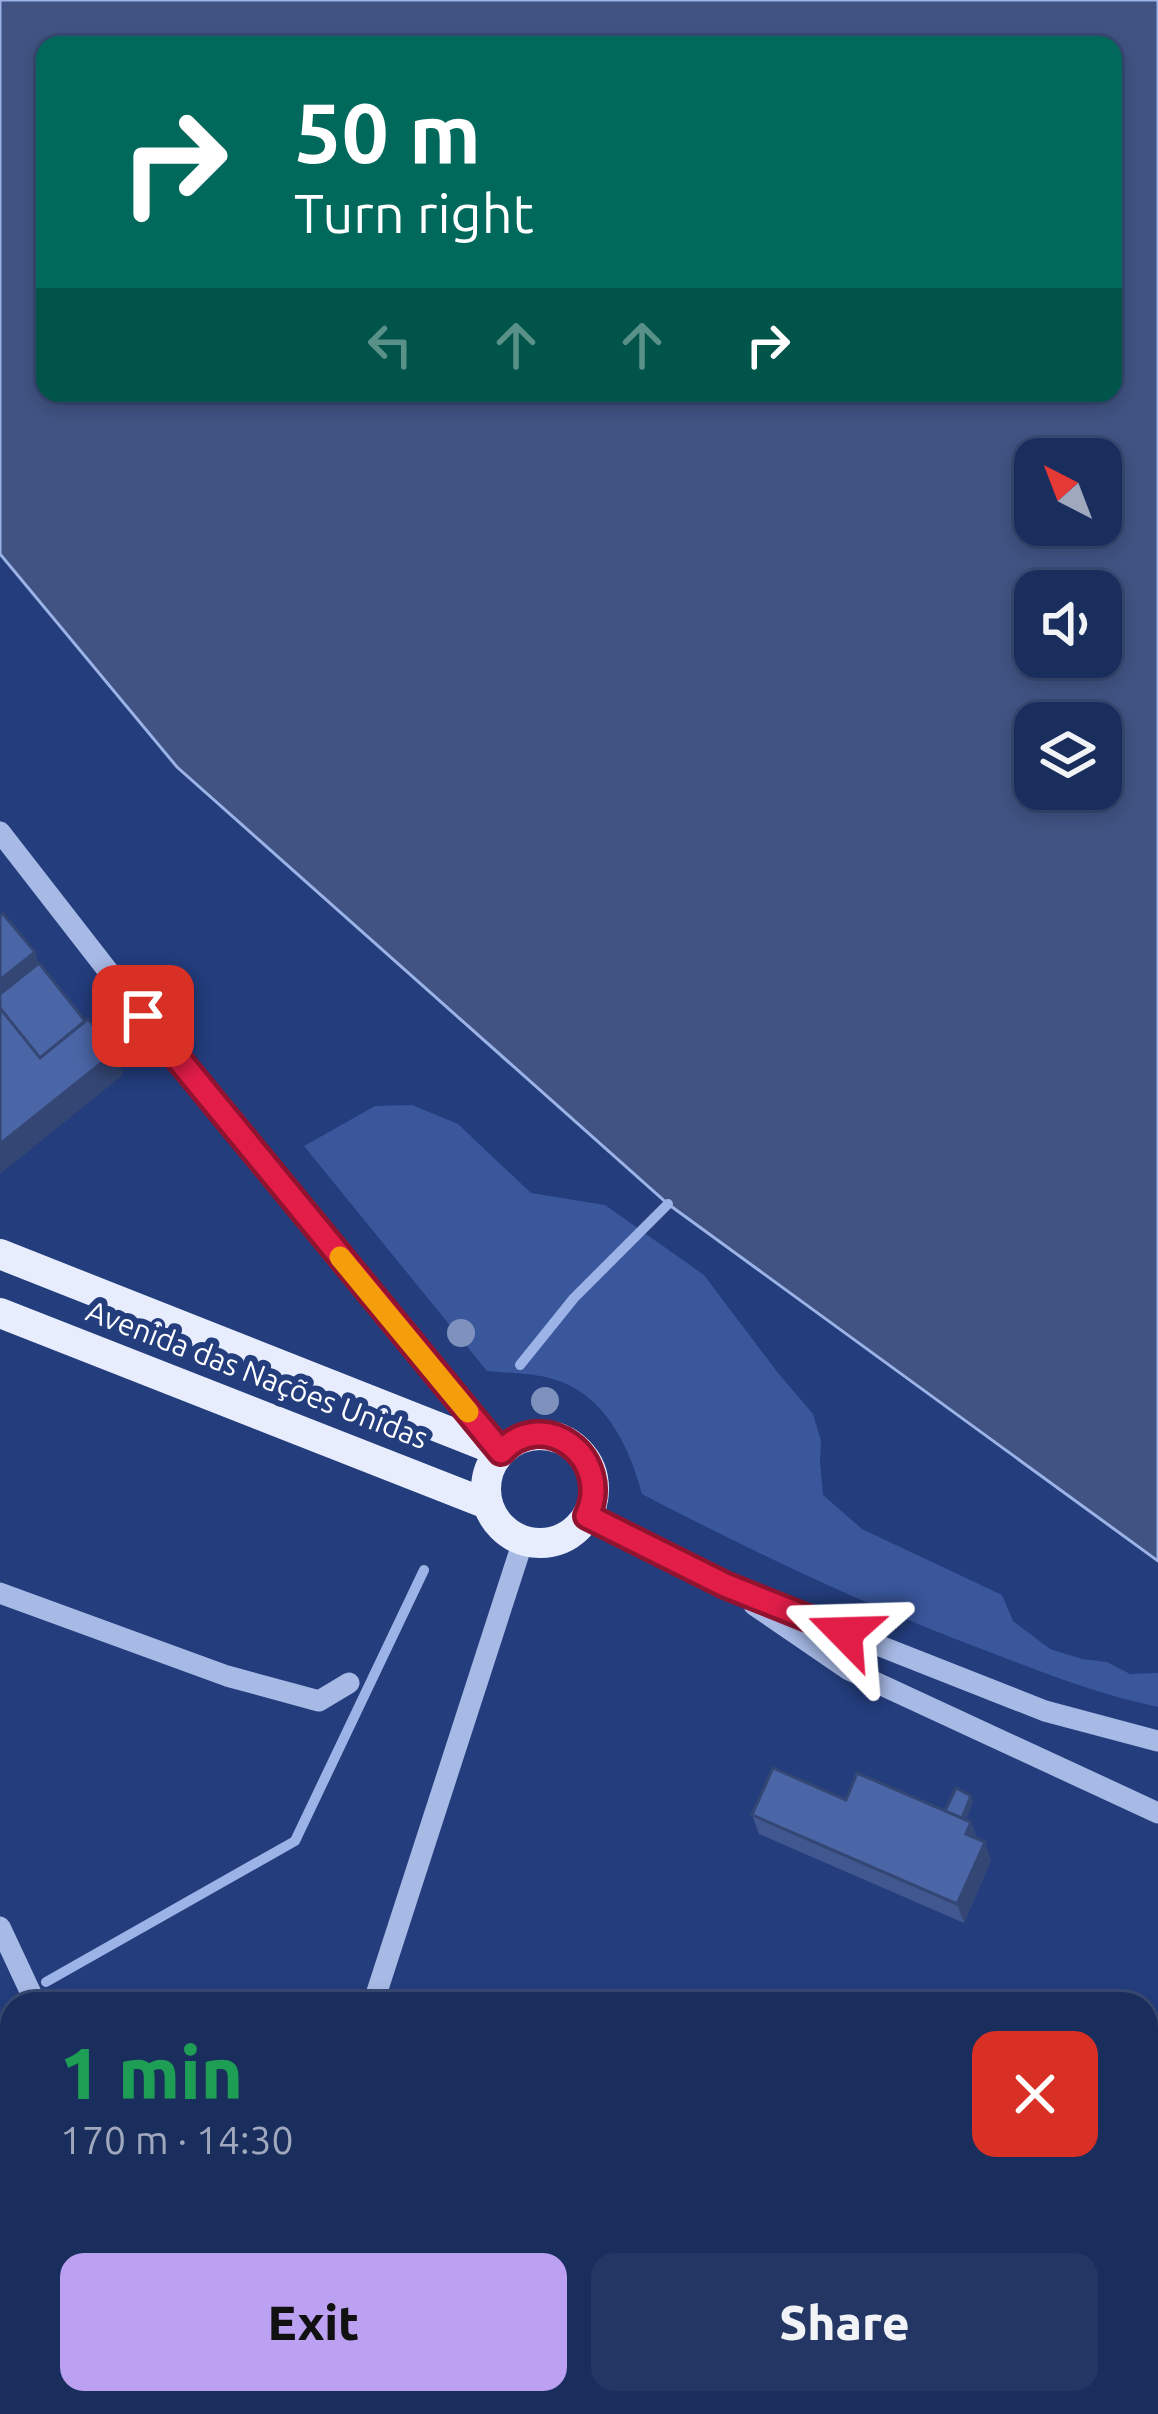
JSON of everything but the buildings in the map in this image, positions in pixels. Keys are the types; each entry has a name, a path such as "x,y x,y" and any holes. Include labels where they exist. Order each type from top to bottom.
{"main road":[{"name":"Avenida das Nações Unidas","path":"0,1254 501,1452"},
{"name":"Avenida das Nações Unidas","path":"0,1313 487,1504"},
{"path":"539,1434 556,1436 584,1456 595,1489 587,1516 571,1534 539,1544 508,1534 496,1522 485,1491 494,1459 501,1452 522,1437 539,1434"}],"street":[{"path":"0,832 143,1016 501,1452"},
{"path":"587,1516 725,1585 1046,1711 1158,1741"},
{"path":"377,1992 523,1541"},
{"path":"725,1585 849,1670 1158,1813"},
{"path":"0,1593 227,1676 319,1701 349,1683"},
{"path":"0,1928 30,1992"}],"shaded area":[{"path":"0,0 1158,0 1158,1561 668,1204 177,767 0,554"},
{"path":"412,1105 458,1124 531,1193 605,1205 704,1275 813,1414 821,1441 823,1495 862,1529 1002,1595 1013,1621 1050,1649 1107,1662 1130,1674 1158,1673 1158,1707 1074,1683 947,1636 728,1538 642,1494 622,1440 587,1397 553,1379 487,1371 304,1146 375,1106"}],"waterway":[{"path":"520,1365 574,1298 668,1204"},
{"path":"46,1982 295,1841 424,1570"}],"slow traffic":[{"path":"340,1257 468,1412"}],"route":[{"path":"143,1016 501,1452 522,1437 539,1434 572,1444 592,1472 595,1489 587,1516 725,1585 845,1633"}]}
